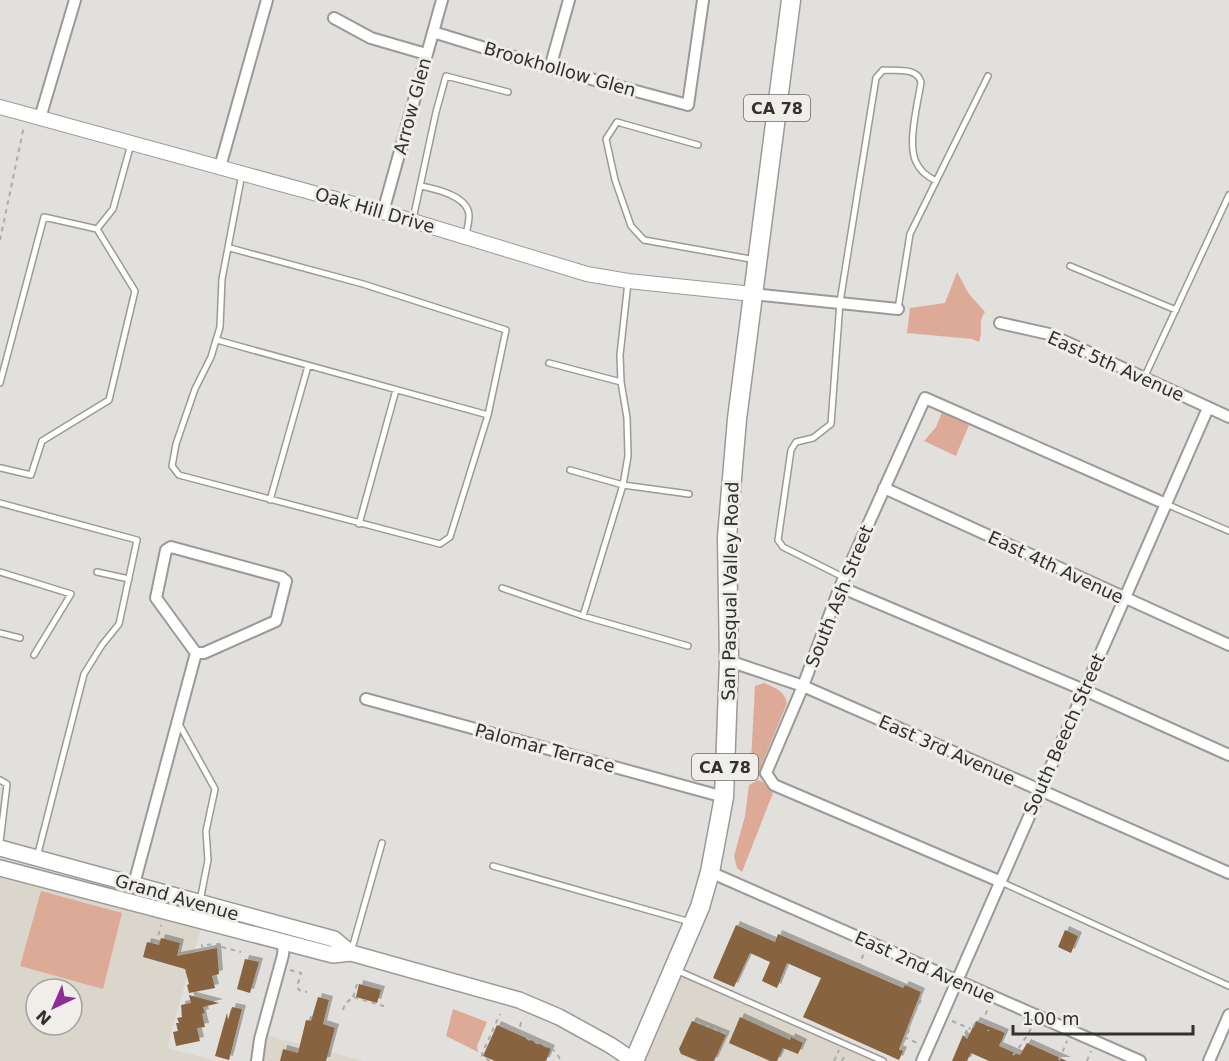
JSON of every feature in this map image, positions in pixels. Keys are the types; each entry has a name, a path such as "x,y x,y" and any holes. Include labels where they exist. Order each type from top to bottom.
{"main road":[{"name":"San Pasqual Valley Road","path":"634,1061 695,923 710,872 724,797 729,661 728,537 737,418 791,0"},
{"name":"Grand Avenue","path":"0,848 333,939 351,953"},
{"name":"Grand Avenue","path":"0,868 333,955 351,953 519,1000 558,1017 610,1045 634,1061"}],"street":[{"path":"34,116 75,0"},
{"path":"220,166 267,0"},
{"name":"Arrow Glen","path":"383,212 442,0"},
{"path":"550,68 569,0"},
{"name":"Brookhollow Glen","path":"433,32 550,68 688,105 703,0"},
{"path":"334,18 370,38 426,54"},
{"name":"Oak Hill Drive","path":"0,107 383,212 587,274 628,281 753,294"},
{"path":"753,294 898,309"},
{"name":"East 5th Avenue","path":"1000,323 1048,334 1229,417"},
{"name":"South Ash Street","path":"999,881 774,785 768,779 767,769 803,686 842,582 924,398 1166,504"},
{"name":"South Beech Street","path":"922,1061 1208,408"},
{"name":"East 4th Avenue","path":"884,488 1229,645"},
{"path":"171,547 281,577 286,581 276,621 204,653 196,653 156,598 166,550 171,547"},
{"path":"842,582 1229,755"},
{"path":"134,884 176,720 196,653"},
{"name":"East 3rd Avenue","path":"729,661 803,686 1229,873"},
{"name":"Palomar Terrace","path":"366,699 724,797"},
{"name":"East 2nd Avenue","path":"710,872 1140,1061"},
{"path":"257,1061 260,1039 283,955 284,942"},
{"path":"1209,1061 1229,1015"}],"lane":[{"path":"842,582 829,570 783,547 778,540 791,450 796,442 813,438 831,424 840,302 876,78 883,70 914,72 920,77 912,147 916,163 928,177 936,181"},
{"path":"413,221 446,76 508,92"},
{"path":"898,309 910,234 988,76"},
{"path":"698,145 617,122 606,139 615,180 630,226 644,240 757,260"},
{"path":"97,229 113,209 132,142"},
{"path":"230,248 363,284 506,330 488,415 450,537 440,544 360,524 179,475 172,466 176,444 195,388 212,357 217,340 220,327 222,279 230,248 242,172"},
{"path":"422,186 450,193 468,210 470,214 465,237"},
{"path":"1143,379 1229,195"},
{"path":"0,383 44,217 97,229 135,291 109,400 42,441 32,475 1,468"},
{"path":"1070,266 1176,310"},
{"path":"583,616 623,485 628,456 627,418 621,382 620,355 628,281"},
{"path":"217,340 488,415"},
{"path":"549,363 621,382"},
{"path":"270,500 308,366"},
{"path":"360,524 396,390"},
{"path":"570,470 623,485 689,494"},
{"path":"0,503 137,540 119,624 102,645 84,674 36,859"},
{"path":"1166,504 1229,531"},
{"path":"0,572 71,594 34,655"},
{"path":"97,572 129,579"},
{"path":"502,588 583,616 688,646"},
{"path":"0,633 20,638"},
{"path":"176,720 215,789 206,831 208,860 199,903"},
{"path":"0,780 7,784 0,842"},
{"path":"351,953 382,843"},
{"path":"493,866 695,923"},
{"path":"999,881 1229,986"},
{"path":"674,969 883,1061"}],"path":[{"path":"0,240 34,116"},
{"path":"156,944 162,922"},
{"path":"212,940 213,945"},
{"path":"203,949 202,945 210,943 222,944 222,947 241,952"},
{"path":"858,967 865,951"},
{"path":"290,970 301,973 297,987 307,992"},
{"path":"343,1010 357,984"},
{"path":"352,997 387,1007"},
{"path":"915,1012 921,1000"},
{"path":"982,1023 989,1006"},
{"path":"490,1060 482,1054 500,1014"},
{"path":"965,1034 976,1020 990,1026 988,1031"},
{"path":"952,1021 971,1028"},
{"path":"521,1022 520,1030 524,1036 552,1049 561,1061"},
{"path":"697,1022 727,1034"},
{"path":"1013,1055 1020,1051 1025,1036 1033,1025"},
{"path":"900,1050 910,1028"},
{"path":"905,1038 917,1043"},
{"path":"1059,1060 1067,1041"},
{"path":"834,1061 842,1043"},
{"path":"1087,1061 1091,1052"}],"shaded area":[{"path":"957,272 969,294 985,312 981,320 979,342 972,339 907,333 910,308 945,303"},
{"path":"942,412 969,425 956,456 924,441 936,427"},
{"path":"764,683 781,692 787,703 762,764 761,774 750,779 755,686"},
{"path":"758,780 773,793 742,872 737,868 734,856 745,816 749,785"},
{"path":"0,858 209,915 199,934 167,1048 216,1061 0,1061"},
{"path":"41,891 122,913 103,989 84,984 84,977 60,977 20,966"},
{"path":"674,969 883,1061 634,1061"},
{"path":"453,1009 487,1022 477,1046 478,1052 446,1036"},
{"path":"261,1035 273,1037 363,1061 257,1061"}],"building":[{"path":"736,925 775,942 778,934 903,988 905,985 921,992 899,1049 903,1051 899,1060 803,1017 821,978 787,963 777,988 762,981 770,962 750,953 734,987 713,978"},
{"path":"1065,930 1078,936 1071,953 1058,947"},
{"path":"161,938 180,943 177,956 217,948 219,974 212,976 215,988 189,993 185,969 143,957 147,942 159,945"},
{"path":"245,959 259,962 250,993 237,989"},
{"path":"359,984 381,990 377,1003 356,997"},
{"path":"189,995 219,1003 203,1007 205,1027 197,1028 200,1041 176,1046 173,1032 178,1031 176,1023 179,1023 177,1018 182,1017 181,1005 191,1003"},
{"path":"318,997 329,1000 323,1024 335,1028 326,1061 280,1061 283,1049 298,1053 306,1020 311,1021"},
{"path":"232,1007 242,1009 229,1060 215,1056 227,1013 228,1020"},
{"path":"740,1017 790,1040 791,1037 803,1043 798,1054 783,1048 777,1061 770,1061 729,1043"},
{"path":"692,1021 726,1035 714,1061 698,1061 681,1054 679,1049"},
{"path":"976,1021 1005,1033 999,1046 1020,1055 1027,1043 1067,1061 989,1061 971,1053 967,1061 952,1061 963,1035 967,1039"},
{"path":"497,1025 551,1049 546,1061 495,1061 483,1056"}]}
